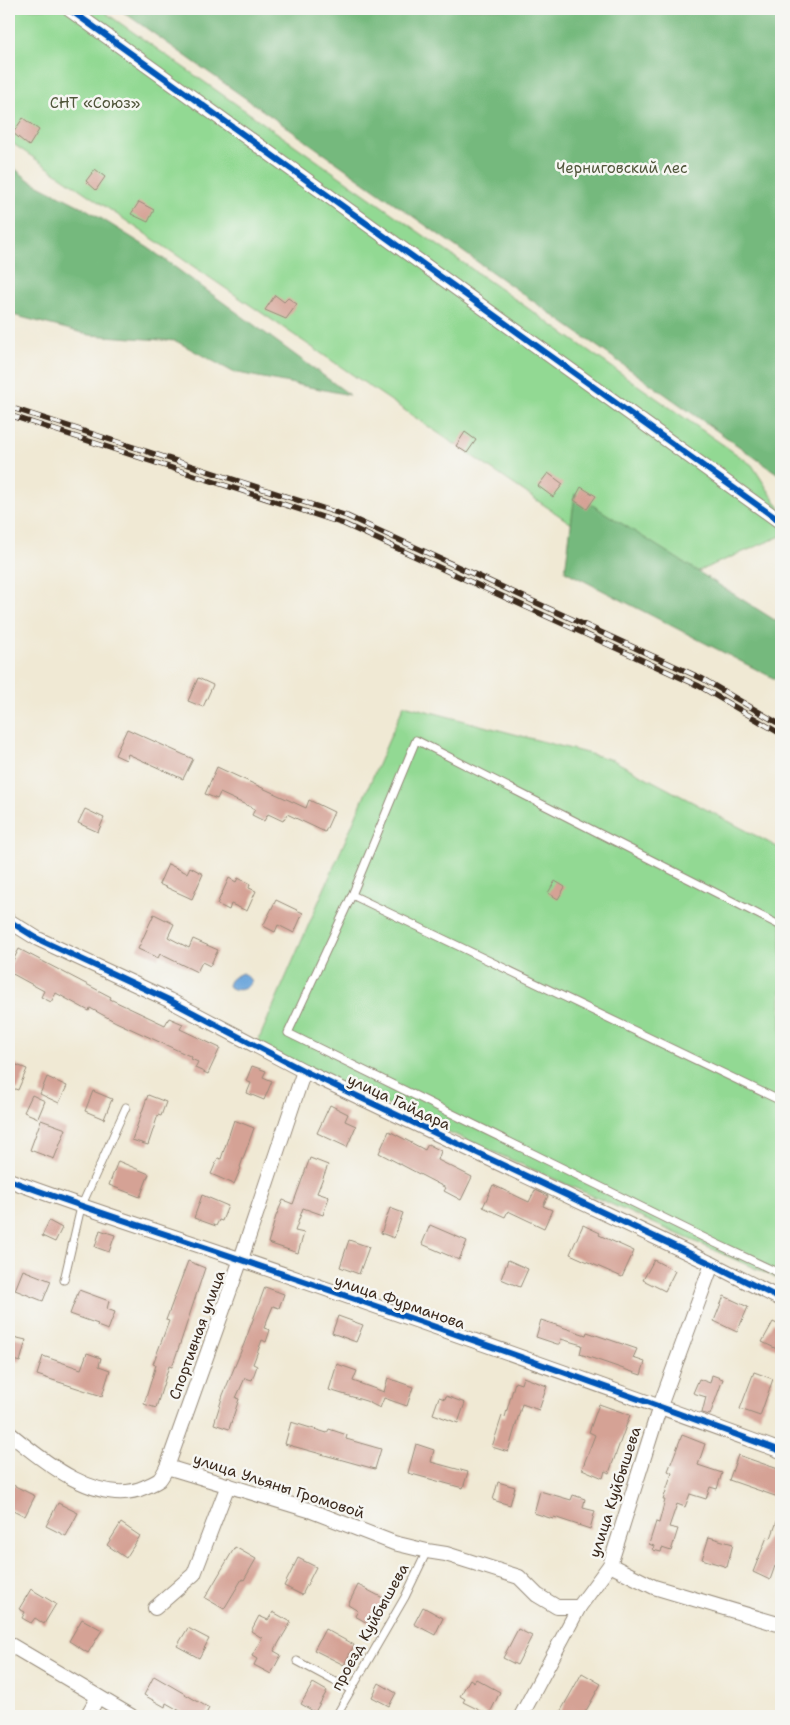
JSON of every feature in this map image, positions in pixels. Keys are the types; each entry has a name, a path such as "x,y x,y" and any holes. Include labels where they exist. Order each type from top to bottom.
{"street":[{"path":"69,9 781,522"},
{"name":"улица Гайдара","path":"9,921 38,939 257,1042 304,1072 712,1264 781,1299"},
{"name":"Спортивная улица","path":"167,1467 241,1260 304,1072"},
{"name":"улица Фурманова","path":"9,1180 81,1207 241,1260 660,1406 781,1451"},
{"name":"улица Куйбышева","path":"521,1716 579,1607 610,1565 660,1406 712,1264"},
{"path":"9,1433 36,1456 58,1470 80,1482 103,1490 120,1493 138,1490 159,1480 167,1467"},
{"name":"улица Ульяны Громовой","path":"167,1467 309,1510 394,1542 446,1554 519,1577 537,1594 557,1607 579,1607"},
{"path":"155,1608 194,1574 228,1485"},
{"path":"610,1565 654,1587 781,1625"},
{"path":"9,1644 131,1716"},
{"path":"87,1716 98,1697"}],"lane":[{"path":"781,926 416,740 352,896 288,1033 715,1244 781,1274"},
{"path":"352,896 781,1101"},
{"path":"64,1280 81,1207 126,1107"},
{"name":"проезд Куйбышева","path":"336,1716 405,1597 427,1551"},
{"path":"297,1661 351,1690"}],"green space":[{"name":"СНТ «Союз»","path":"9,9 100,9 752,465 781,510 781,536 663,586 9,141"},
{"name":"Черниговский лес","path":"119,9 781,9 781,476"},
{"path":"9,164 29,180 86,209 150,249 350,395 233,372 176,341 90,335 9,314"},
{"path":"575,494 781,624 781,682 565,571"},
{"path":"404,705 613,760 781,849 781,1280 256,1046"}],"water":[{"path":"242,973 251,981 247,987 238,990 228,986 231,979"}],"building":[{"path":"23,118 39,130 29,146 13,133"},
{"path":"95,169 105,177 96,190 86,181"},
{"path":"139,202 154,210 148,222 131,214"},
{"path":"275,295 284,302 288,298 297,304 286,319 265,310"},
{"path":"465,432 476,440 467,453 456,446"},
{"path":"548,473 563,484 553,497 538,486"},
{"path":"581,487 596,496 587,509 574,500"},
{"path":"198,678 213,685 203,707 188,701"},
{"path":"127,729 193,759 183,779 128,754 126,760 115,755"},
{"path":"217,767 306,808 309,800 334,812 325,832 287,814 283,821 268,814 264,821 252,815 255,809 220,793 217,799 205,794"},
{"path":"85,809 104,818 98,832 78,823"},
{"path":"168,864 187,873 190,867 203,874 192,899 159,884"},
{"path":"229,878 236,882 238,878 250,884 249,888 256,891 247,911 231,904 229,910 217,904"},
{"path":"555,881 565,887 558,899 548,893"},
{"path":"276,900 303,913 294,933 278,925 275,932 263,926"},
{"path":"154,914 174,924 168,937 189,948 193,939 218,950 210,966 202,962 197,972 160,954 158,958 138,949"},
{"path":"19,949 111,997 110,999 165,1025 169,1018 183,1024 180,1029 220,1048 208,1074 195,1068 198,1062 191,1059 192,1057 90,1008 89,1011 56,993 51,1002 41,997 44,991 9,972 9,968"},
{"path":"9,1062 27,1069 18,1090 9,1087"},
{"path":"252,1066 266,1071 263,1077 272,1081 264,1100 247,1093 251,1083 246,1081"},
{"path":"47,1077 67,1086 59,1103 40,1094"},
{"path":"93,1091 112,1099 104,1119 85,1111"},
{"path":"32,1095 45,1101 38,1118 24,1112"},
{"path":"148,1095 166,1102 161,1116 158,1115 148,1145 132,1140"},
{"path":"330,1105 348,1114 345,1121 356,1126 347,1147 317,1133"},
{"path":"41,1120 66,1129 54,1159 30,1150"},
{"path":"234,1120 254,1128 234,1184 211,1174 218,1158 221,1159"},
{"path":"389,1131 425,1150 428,1144 441,1151 438,1160 472,1177 461,1200 444,1191 446,1188 379,1153"},
{"path":"310,1158 328,1165 317,1193 329,1197 323,1215 303,1208 295,1231 304,1233 298,1253 268,1243 283,1200 293,1204"},
{"path":"118,1161 149,1174 140,1197 109,1185"},
{"path":"493,1185 529,1202 535,1190 548,1196 543,1206 552,1210 544,1228 508,1211 505,1217 483,1207"},
{"path":"202,1195 228,1206 222,1221 219,1220 216,1226 194,1218"},
{"path":"390,1208 403,1213 394,1238 381,1233"},
{"path":"49,1221 62,1228 55,1242 42,1236"},
{"path":"430,1225 467,1241 459,1260 422,1244"},
{"path":"583,1225 600,1233 599,1235 634,1251 622,1277 570,1254"},
{"path":"100,1230 115,1235 109,1252 95,1247"},
{"path":"349,1240 369,1247 359,1274 340,1267"},
{"path":"508,1260 528,1269 520,1287 501,1279"},
{"path":"654,1260 675,1271 665,1291 643,1280"},
{"path":"188,1261 205,1268 172,1367 169,1366 156,1408 144,1404 156,1365 153,1364 169,1321 166,1320"},
{"path":"23,1270 51,1281 43,1301 15,1290"},
{"path":"265,1287 284,1294 279,1308 273,1306 264,1328 270,1330 266,1342 262,1340 253,1364 257,1366 252,1380 245,1378 236,1398 239,1399 229,1429 214,1424 223,1395"},
{"path":"79,1290 109,1301 107,1309 115,1312 108,1330 97,1326 98,1324 70,1314"},
{"path":"724,1296 748,1307 737,1332 714,1321"},
{"path":"338,1316 363,1325 356,1342 332,1333"},
{"path":"541,1320 586,1335 587,1332 637,1349 633,1358 645,1362 641,1375 580,1354 582,1345 561,1339 560,1344 557,1344 536,1337"},
{"path":"773,1322 781,1326 781,1351 762,1342"},
{"path":"9,1336 26,1340 20,1362 9,1359"},
{"path":"87,1353 101,1358 99,1366 110,1370 102,1396 37,1375 43,1356 81,1369"},
{"path":"337,1364 357,1371 353,1381 384,1392 388,1378 413,1387 407,1406 384,1398 380,1408 366,1401 329,1390"},
{"path":"754,1372 773,1379 760,1416 740,1409"},
{"path":"712,1375 723,1379 710,1415 702,1413 706,1397 693,1393 699,1379 710,1383"},
{"path":"523,1377 547,1386 539,1410 522,1404 508,1452 492,1447 502,1416 505,1417 515,1382 521,1384"},
{"path":"446,1396 465,1403 458,1423 433,1414 439,1397 445,1399"},
{"path":"599,1404 630,1415 609,1473 605,1471 603,1478 582,1469 595,1435 589,1432"},
{"path":"291,1422 327,1433 329,1429 347,1435 346,1439 381,1449 375,1469 285,1444"},
{"path":"682,1435 705,1444 698,1465 722,1473 717,1489 710,1487 706,1499 690,1494 685,1507 677,1504 669,1527 678,1529 671,1551 662,1548 661,1552 653,1550 654,1546 649,1544 656,1522 659,1523 665,1500 663,1500 672,1473 668,1471"},
{"path":"416,1444 434,1450 431,1462 468,1472 463,1488 408,1473"},
{"path":"738,1455 781,1470 781,1498 729,1480"},
{"path":"498,1482 515,1487 510,1505 493,1500"},
{"path":"9,1483 35,1496 25,1516 9,1508"},
{"path":"540,1491 571,1500 573,1495 585,1499 583,1508 595,1511 590,1529 554,1517 553,1519 534,1513"},
{"path":"58,1503 78,1513 66,1536 46,1526"},
{"path":"780,1513 781,1558 778,1567 775,1566 770,1580 753,1572 767,1537 771,1538"},
{"path":"121,1523 140,1536 126,1558 107,1545"},
{"path":"709,1537 733,1544 727,1567 702,1559"},
{"path":"235,1547 256,1559 224,1609 205,1598"},
{"path":"298,1558 316,1567 302,1595 284,1586"},
{"path":"358,1585 383,1598 369,1624 355,1616 358,1611 348,1605"},
{"path":"31,1589 56,1604 44,1624 35,1618 31,1623 22,1618 25,1612 19,1609"},
{"path":"423,1607 443,1618 435,1635 414,1624"},
{"path":"273,1612 291,1622 274,1651 281,1655 271,1674 254,1665 257,1659 252,1656 262,1638 251,1631 259,1616 268,1620"},
{"path":"82,1619 102,1630 88,1653 69,1641"},
{"path":"188,1628 209,1639 199,1658 177,1646"},
{"path":"325,1629 354,1645 344,1665 314,1650"},
{"path":"518,1629 532,1636 517,1665 503,1658"},
{"path":"582,1673 601,1684 583,1716 558,1716"},
{"path":"154,1676 209,1708 205,1716 189,1716 166,1703 165,1707 144,1695"},
{"path":"470,1679 474,1682 476,1679 500,1692 489,1715 463,1702 465,1699 460,1696"},
{"path":"313,1683 327,1691 315,1712 301,1704"},
{"path":"379,1683 396,1693 389,1706 372,1697"}],"railway":[{"path":"9,407 347,516 703,679 781,725"},
{"path":"9,415 344,524 699,686 781,734"}],"cycle path":[{"path":"69,9 781,522"},
{"path":"9,921 38,939 169,1000 304,1071 712,1264 781,1299"},
{"path":"9,1180 445,1330 781,1451"}]}
